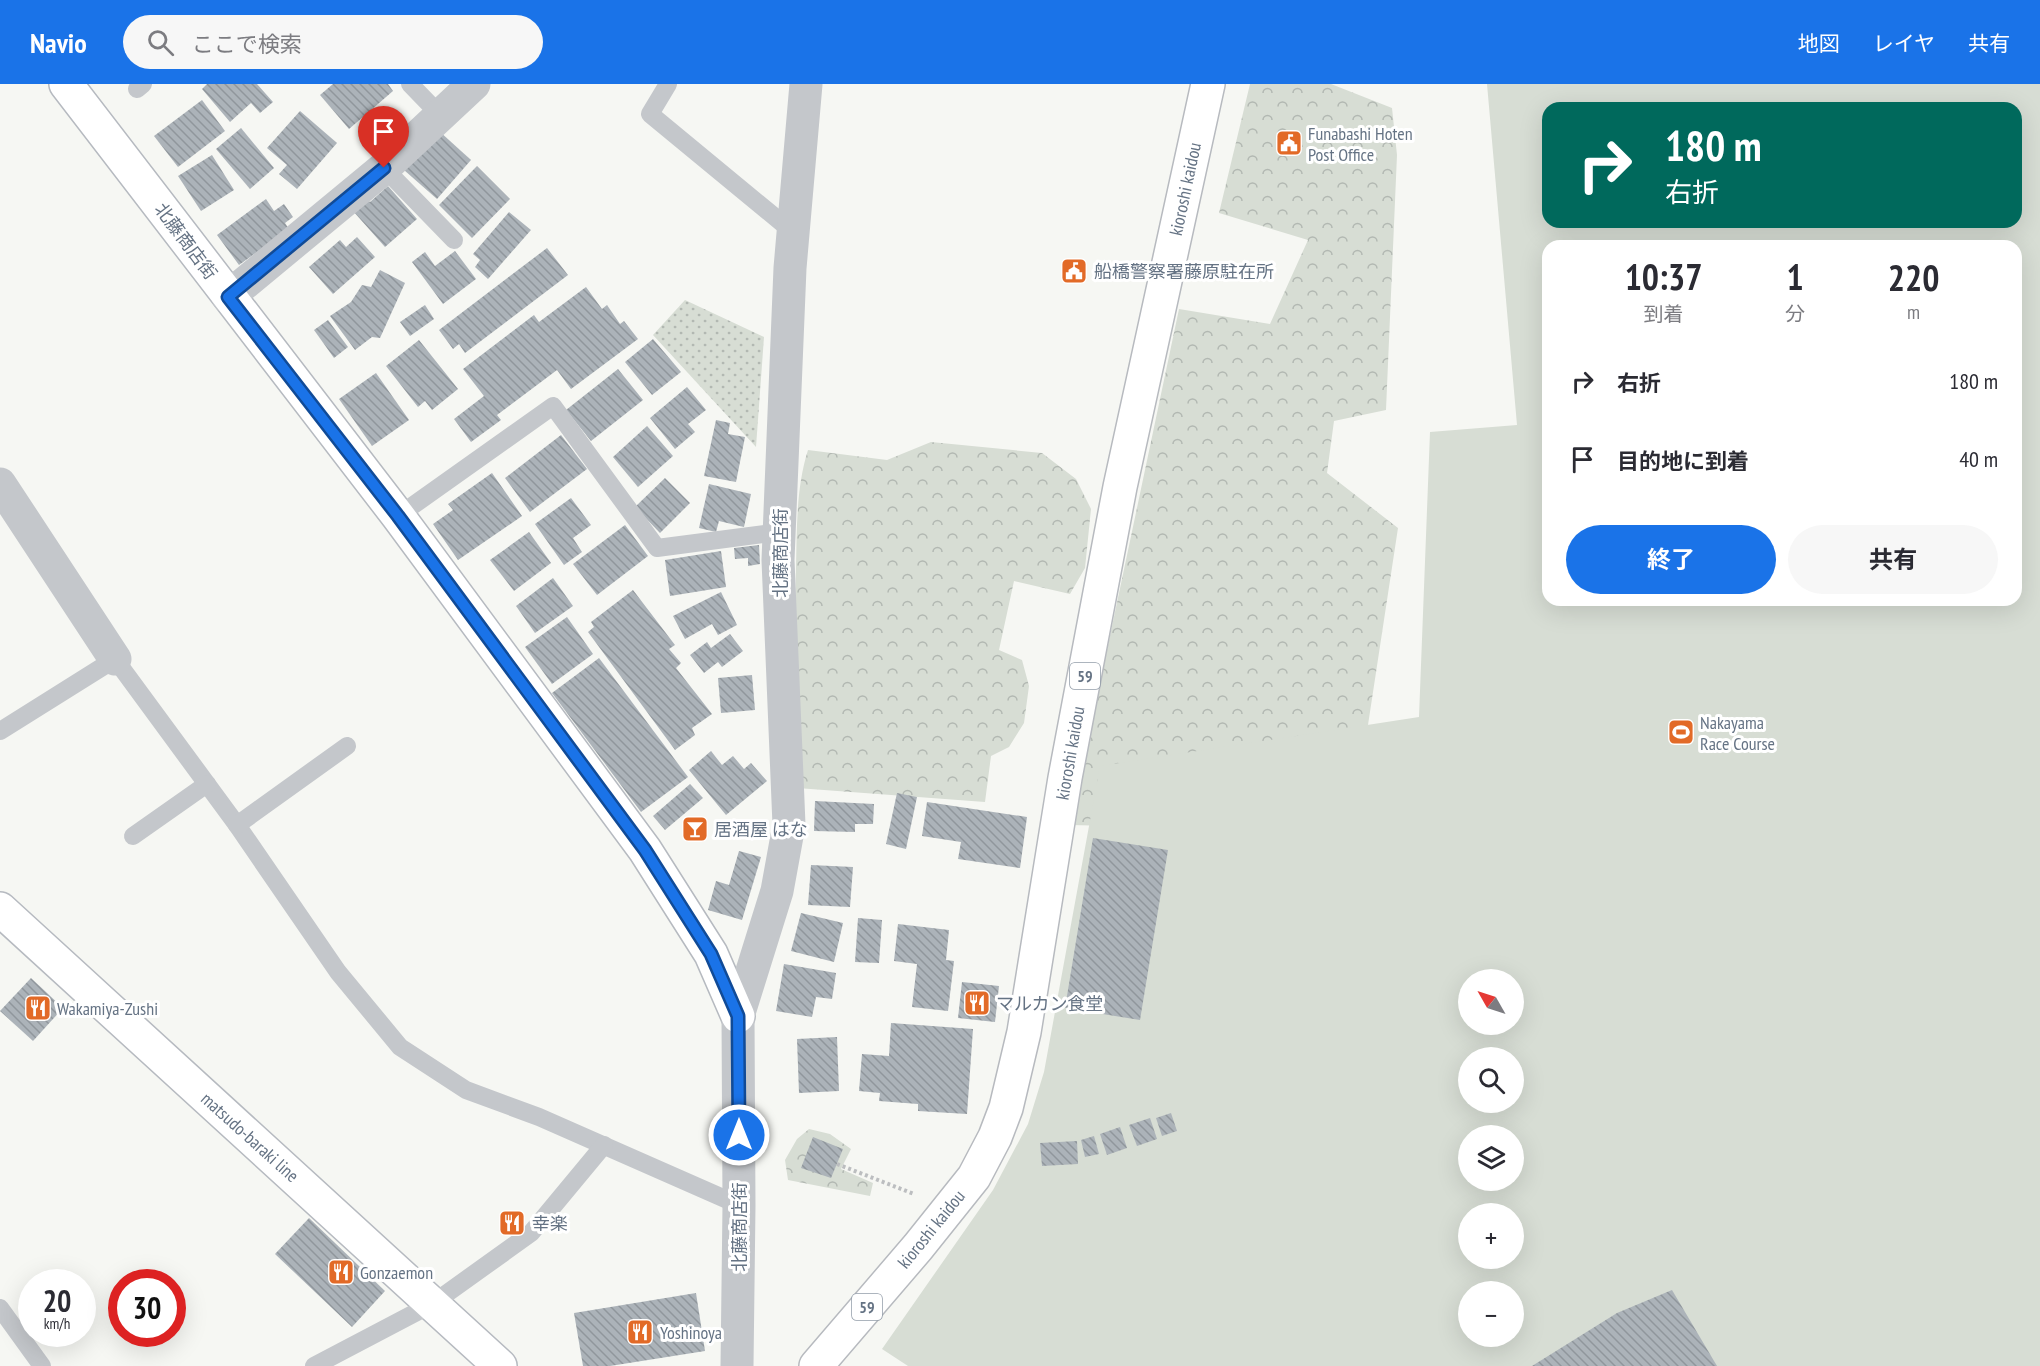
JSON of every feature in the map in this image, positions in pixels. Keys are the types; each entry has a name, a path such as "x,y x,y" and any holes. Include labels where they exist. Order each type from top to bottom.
{"main road":[{"name":"北藤商店街","path":"66,84 398,516 645,850 711,954 738,1016"},
{"name":"kioroshi kaidou","path":"816,1366 918,1247 974,1177 995,1137 1006,1108 1024,1032 1065,778 1120,487 1208,84"},
{"name":"matsudo-baraki line","path":"0,909 500,1366"}],"street":[{"path":"228,297 384,168 474,84"},
{"name":"北藤商店街","path":"737,1366 738,1016 777,891 789,825 778,561 793,231 806,84"},
{"path":"0,484 115,659"}],"lane":[{"path":"410,84 440,115"},
{"path":"668,84 650,114 793,231"},
{"path":"384,168 454,240"},
{"path":"398,516 553,406 657,548 779,532"},
{"path":"0,731 115,659 237,825 339,972 400,1047 466,1090 539,1117 739,1206"},
{"path":"237,825 347,746"},
{"path":"133,836 207,784"},
{"path":"314,1366 432,1304 531,1233 604,1145"},
{"path":"4,1320 42,1366"}],"path":[{"path":"837,1164 917,1195"}],"green space":[{"path":"1250,84 1331,84 1392,108 1397,155 1386,410 1334,421 1327,473 1398,528 1366,738 1156,827 1070,825 1179,309 1270,324 1308,240 1219,213"},
{"name":"Nakayama Race Course","path":"1487,84 2040,84 2040,1366 908,1366 882,1349 993,1190 1028,1124 1044,1072 1100,766 1419,717 1430,432 1517,425"},
{"path":"685,300 764,337 756,447 653,335"},
{"path":"931,442 1042,453 1076,479 1091,509 1085,568 1070,594 1014,581 999,650 1022,660 1029,686 1024,723 1009,747 991,756 985,802 797,788 795,595 797,523 801,479 808,450 887,460"},
{"path":"809,1129 830,1134 851,1149 841,1169 873,1183 870,1196 788,1180 785,1160 797,1139"}],"building":[{"path":"207,84 257,84 273,102 260,113 251,103 230,122 202,89"},
{"path":"333,84 388,84 393,91 349,129 320,95"},
{"path":"202,100 225,131 178,167 154,136"},
{"path":"300,111 337,143 297,189 279,174 287,165 267,148"},
{"path":"241,128 274,168 250,189 216,149"},
{"path":"439,131 471,160 437,199 404,170"},
{"path":"212,155 234,190 201,211 178,176"},
{"path":"477,166 510,199 472,238 439,205"},
{"path":"388,186 417,219 385,247 353,211 366,199 370,202"},
{"path":"266,199 274,211 284,204 293,217 285,223 289,229 239,265 217,235"},
{"path":"509,212 531,230 488,279 475,267 480,260 473,254"},
{"path":"357,237 375,257 333,294 309,267 340,240 346,247"},
{"path":"547,248 568,275 465,353 459,344 453,349 439,330"},
{"path":"455,251 476,279 443,304 412,262 425,252 435,266"},
{"path":"380,270 405,283 380,338 372,337 355,350 330,316 351,302 362,285 371,287"},
{"path":"586,287 602,309 607,305 620,324 624,321 638,339 571,389 557,370 497,415 501,420 471,442 454,419 484,396 463,369 534,315 539,322"},
{"path":"425,305 434,319 410,336 400,322"},
{"path":"328,320 348,347 334,358 314,330"},
{"path":"653,339 681,372 652,395 625,362"},
{"path":"419,340 458,389 432,410 425,401 418,407 386,366"},
{"path":"618,369 643,400 591,441 566,410"},
{"path":"376,373 409,420 372,446 339,399"},
{"path":"687,387 706,410 688,424 695,432 675,449 650,418"},
{"path":"716,420 730,423 728,434 745,437 736,482 704,476"},
{"path":"647,426 673,456 638,487 613,457"},
{"path":"561,435 587,469 530,512 505,478"},
{"path":"492,473 522,516 458,560 433,524 453,510 448,504"},
{"path":"665,478 690,503 660,533 635,507"},
{"path":"709,484 751,494 744,527 719,521 716,532 699,528"},
{"path":"571,498 591,525 573,538 582,552 564,565 535,524"},
{"path":"625,525 648,556 597,595 573,564"},
{"path":"529,532 551,563 514,591 490,560"},
{"path":"759,545 760,564 748,566 748,558 735,559 734,548"},
{"path":"721,551 726,587 670,596 665,560"},
{"path":"553,578 573,606 535,633 516,606"},
{"path":"633,590 675,645 669,649 681,663 676,668 712,714 692,728 695,735 675,750 588,632 594,627 591,622"},
{"path":"721,592 737,625 718,635 712,624 685,639 673,616"},
{"path":"567,617 593,654 552,684 525,647"},
{"path":"730,634 743,651 722,667 718,662 704,673 690,655 707,642 711,648"},
{"path":"599,658 688,777 641,812 552,693"},
{"path":"752,675 755,710 721,713 718,678"},
{"path":"711,751 722,765 733,756 744,769 751,763 767,781 726,815 689,770"},
{"path":"690,784 703,798 665,830 653,816"},
{"path":"897,793 917,797 906,849 886,844"},
{"path":"815,801 874,804 873,824 855,824 855,832 814,831"},
{"path":"927,802 1027,817 1020,868 958,859 961,842 922,836"},
{"path":"1093,838 1168,850 1140,1020 1065,1008"},
{"path":"739,851 761,857 742,920 708,910 716,881 729,885"},
{"path":"811,865 853,867 850,907 808,905"},
{"path":"801,913 843,923 834,962 791,951"},
{"path":"858,918 882,920 879,963 855,962"},
{"path":"898,924 949,930 946,960 954,961 948,1011 912,1007 917,964 894,961"},
{"path":"784,964 836,973 832,999 816,997 812,1017 776,1011"},
{"path":"31,978 63,1008 33,1041 0,1011"},
{"path":"962,982 999,986 995,1022 958,1018"},
{"path":"891,1023 973,1029 967,1114 918,1111 918,1104 879,1101 880,1093 859,1091 862,1054 889,1056"},
{"path":"837,1037 839,1091 799,1093 797,1039"},
{"path":"1171,1113 1177,1131 1162,1136 1156,1118"},
{"path":"1150,1118 1157,1139 1137,1146 1129,1125"},
{"path":"1120,1127 1127,1148 1107,1155 1100,1134"},
{"path":"1094,1136 1099,1154 1085,1157 1081,1140"},
{"path":"813,1137 843,1149 831,1178 801,1168"},
{"path":"1077,1141 1078,1164 1042,1166 1040,1143"},
{"path":"309,1218 385,1291 352,1327 275,1254"},
{"path":"1672,1290 1717,1366 1532,1366 1617,1313"},
{"name":"Yoshinoya","path":"696,1293 705,1351 610,1366 583,1366 574,1313"}],"place":[{"name":"Funabashi Hoten Post Office","path":"1289,143"},
{"name":"船橋警察署藤原駐在所","path":"1074,271"},
{"name":"Nakayama Race Course","path":"1681,732"},
{"name":"居酒屋 はな","path":"695,829"},
{"name":"マルカン食堂","path":"977,1003"},
{"name":"Wakamiya-Zushi","path":"38,1008"},
{"name":"幸楽","path":"512,1223"},
{"name":"Gonzaemon","path":"341,1272"},
{"name":"Yoshinoya","path":"640,1332"}],"route":[{"path":"384,168 228,297 398,516 645,850 711,954 738,1016 739,1135"}]}
